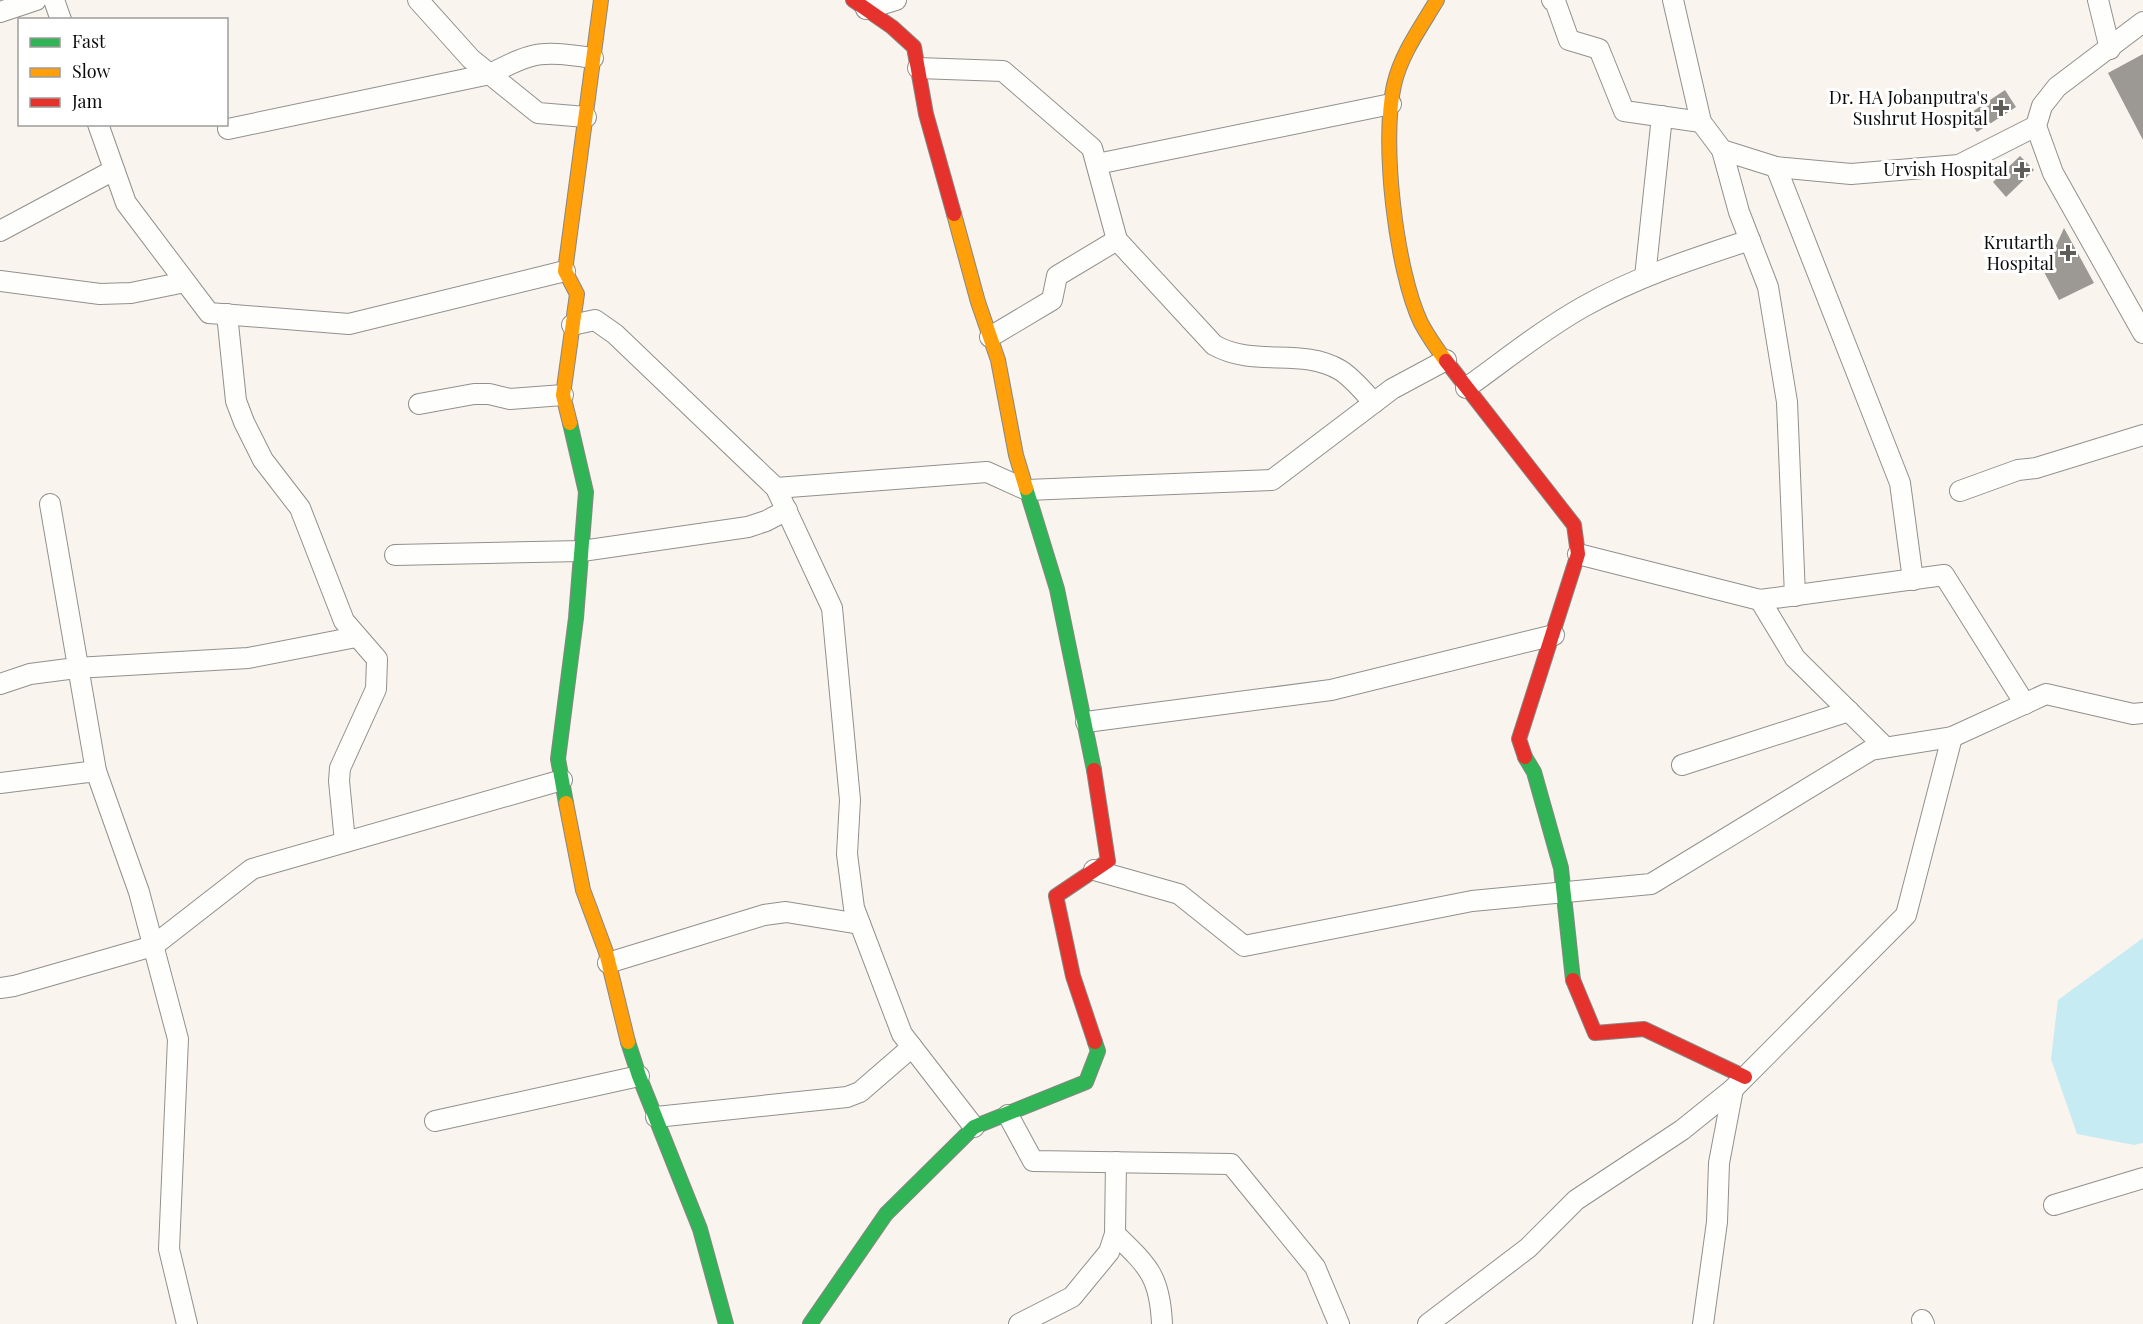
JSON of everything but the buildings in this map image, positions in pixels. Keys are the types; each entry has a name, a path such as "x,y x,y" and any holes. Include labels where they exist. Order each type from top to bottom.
{"street":[{"path":"0,12 36,0"},
{"path":"54,0 60,18"},
{"path":"418,0 471,58 537,112 586,117"},
{"path":"601,0 565,271 577,294 563,395 586,492 582,551 558,759 583,890 608,963 639,1076 700,1229 726,1324"},
{"path":"860,4 896,0"},
{"path":"1437,0 1401,62 1390,104 1393,182 1410,297 1422,323 1466,388 1574,525 1578,554 1519,739 1521,749 1533,772 1566,891 1572,978 1595,1033 1644,1029 1739,1083"},
{"path":"1554,0 1569,40 1599,49 1624,111 1701,122"},
{"path":"1673,0 1701,122 1722,150 1739,212 1768,287 1787,402 1795,596"},
{"path":"2098,0 2110,49"},
{"path":"810,1324 886,1214 974,1128 1086,1082 1098,1051 1073,976 1056,896 1108,861 1086,722 1069,651 1058,589 1016,455 998,360 929,125 914,47 860,4"},
{"path":"2143,22 2057,87 2042,106 2036,126 2053,173 2143,333"},
{"path":"228,129 490,74 520,59 544,52 593,58"},
{"path":"918,68 1003,71 1092,148 1117,240 1214,345 1232,355 1305,359 1329,366 1350,377 1374,403"},
{"path":"1097,164 1390,104"},
{"path":"1645,277 1662,116"},
{"path":"99,126 126,203 209,313 349,324 565,271"},
{"path":"1722,150 1776,167 1851,174 1959,165 2036,126"},
{"path":"1776,167 1900,483 1913,580"},
{"path":"0,231 114,170"},
{"path":"990,337 1052,300 1057,276 1117,240"},
{"path":"1466,388 1574,312 1645,277 1750,240"},
{"path":"0,281 100,294 131,293 185,282"},
{"path":"227,314 236,401 244,422 263,460 300,508 338,611 356,637 373,651 377,659 376,689 340,768 339,781 345,842"},
{"path":"572,325 595,320 601,322 776,488 832,608 850,800 847,854 854,908 902,1034 974,1128"},
{"path":"776,488 987,472 1027,490 1272,480 1392,389 1446,360"},
{"path":"419,404 474,394 489,394 510,399 563,395"},
{"path":"1960,491 2018,470 2036,468 2143,435"},
{"path":"50,504 76,668 96,771 139,892 178,1039 169,1249 187,1324"},
{"path":"395,555 582,551 748,527 787,510"},
{"path":"1578,554 1760,600 1944,575 2025,704"},
{"path":"1760,600 1795,657 1885,747"},
{"path":"1086,722 1331,690 1554,635"},
{"path":"0,684 30,674 76,668 248,658 356,637"},
{"path":"1094,870 1179,894 1244,946 1472,902 1651,884 1870,750 1952,737 2046,694 2133,714 2143,714"},
{"path":"1682,765 1849,711"},
{"path":"1428,1324 1528,1248 1576,1200 1682,1130 1739,1083 1906,915 1952,737"},
{"path":"0,783 96,771"},
{"path":"0,988 153,946 252,869 562,780"},
{"path":"608,963 764,915 786,912 860,924"},
{"path":"656,1117 847,1097 860,1092 912,1047"},
{"path":"435,1121 639,1076"},
{"path":"1703,1324 1718,1222 1719,1163 1739,1083"},
{"path":"1008,1115 1033,1161 1231,1164 1315,1267 1340,1324"},
{"path":"1019,1324 1072,1297 1109,1252 1115,1234 1116,1162"},
{"path":"2054,1205 2143,1178"},
{"path":"1115,1234 1148,1266 1156,1284 1162,1324"}],"water":[{"path":"2143,938 2143,1143 2134,1145 2077,1134 2051,1059 2058,1000"}],"traffic: fast":[{"path":"566,803 558,759 576,618 586,492 570,423"},
{"path":"1026,488 1057,589 1094,770"},
{"path":"1525,757 1534,772 1561,868 1573,980"},
{"path":"628,1042 639,1076 700,1229 726,1324"},
{"path":"810,1324 886,1214 974,1127 1086,1082 1098,1051 1095,1042"}],"traffic: slow":[{"path":"570,423 563,395 577,294 565,271 601,0"},
{"path":"1437,0 1401,62 1390,109 1389,139 1393,206 1404,272 1421,323 1446,361"},
{"path":"954,214 978,302 998,360 1016,455 1026,488"},
{"path":"566,803 583,890 606,952 628,1042"}],"traffic: jam":[{"path":"853,0 892,27 914,47 926,114 954,214"},
{"path":"1446,361 1574,525 1578,554 1519,739 1525,757"},
{"path":"1094,770 1108,861 1056,896 1073,976 1095,1042"},
{"path":"1573,980 1595,1033 1644,1029 1745,1077"}],"place":[{"name":"Dr. HA Jobanputra's Sushrut Hospital","path":"2001,108"},
{"name":"Urvish Hospital","path":"2022,170"},
{"name":"Krutarth Hospital","path":"2068,253"}]}
